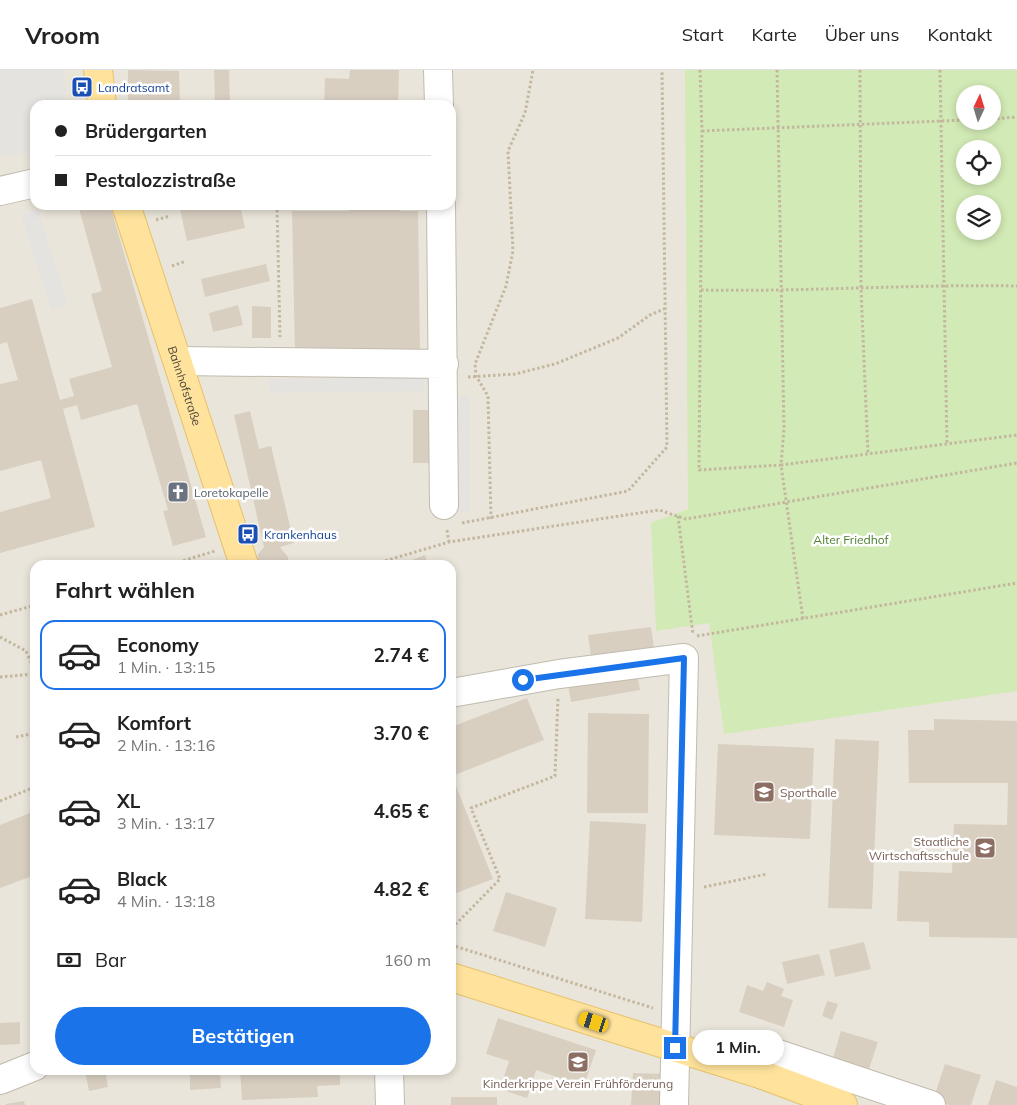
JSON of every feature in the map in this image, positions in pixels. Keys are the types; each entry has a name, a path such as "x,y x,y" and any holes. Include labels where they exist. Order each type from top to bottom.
{"main road":[{"path":"98,70 101,100"},
{"name":"Bahnhofstraße","path":"128,210 241,554"},
{"path":"456,979 763,1075 843,1105"}],"street":[{"path":"438,70 439,100"},
{"path":"0,191 30,184"},
{"path":"441,210 444,371 450,514"},
{"path":"178,361 280,362 444,371"},
{"path":"456,692 559,674 684,658 674,1105"},
{"path":"763,1075 775,1053 931,1105"},
{"path":"0,1080 30,1068"},
{"path":"389,1075 390,1105"}],"path":[{"path":"492,518 488,396 476,376 475,364 506,286 513,251 508,151 525,113 533,70"},
{"path":"450,514 492,518 628,491 667,447 662,70"},
{"path":"700,70 702,131 699,470 781,466 1017,435"},
{"path":"777,70 784,428 781,466 803,619"},
{"path":"860,70 862,124 861,288 868,454"},
{"path":"940,70 947,444"},
{"path":"1001,118 1017,118"},
{"path":"702,131 956,120"},
{"path":"277,210 280,362"},
{"path":"700,290 781,292 943,285 1017,286"},
{"path":"444,371 476,376 515,374 555,364 618,338 650,315 664,309"},
{"path":"388,560 449,542 659,510 686,519 1017,463"},
{"path":"678,516 693,637 1017,584"},
{"path":"202,560 241,554"},
{"path":"0,615 30,606"},
{"path":"0,637 26,651 30,660"},
{"path":"0,677 30,673"},
{"path":"465,809 556,776 559,674"},
{"path":"16,737 30,734"},
{"path":"0,800 30,789"},
{"path":"456,924 500,879 471,808"},
{"path":"678,892 767,874"},
{"path":"456,947 637,1005 676,1013"}],"shaded area":[{"path":"0,70 1017,70 1017,1105 0,1105"},
{"path":"0,70 64,70 66,100 30,100 30,152 0,157"},
{"path":"38,210 68,305 51,310 21,215"},
{"path":"424,377 424,391 269,393 269,379"},
{"path":"453,396 469,396 469,512 453,512"}],"green space":[{"name":"Alter Friedhof","path":"685,70 1017,70 1017,691 724,734 709,623 656,631 651,523 688,509"}],"building":[{"path":"128,70 179,71 180,100 128,100"},
{"path":"214,70 229,70 230,100 215,100"},
{"path":"350,70 399,70 398,100 324,100 325,78 349,79"},
{"path":"79,210 111,210 206,537 173,546 163,511 168,510 137,404 81,420 77,405 63,409 95,527 0,553 0,512 51,498 41,460 0,471 0,384 18,380 7,342 0,344 0,308 32,299 60,400 74,396 69,379 112,367 91,294 102,291"},
{"path":"180,210 241,210 245,228 187,241"},
{"path":"292,211 418,211 420,355 295,356"},
{"path":"266,264 270,281 205,297 201,279"},
{"path":"238,305 243,325 213,332 209,313"},
{"path":"252,306 271,307 271,338 252,338"},
{"path":"413,410 433,410 433,463 413,463"},
{"path":"250,411 259,449 271,446 294,543 280,547 288,557 288,560 257,560 258,554 264,547 234,415"},
{"path":"425,555 426,560 412,560"},
{"path":"651,627 654,647 591,655 588,635"},
{"path":"637,673 640,690 571,702 568,685"},
{"path":"527,698 544,740 456,774 456,725"},
{"path":"588,713 649,714 648,813 587,813"},
{"name":"Staatliche Wirtschaftsschule","path":"934,719 1017,721 1017,938 929,937 929,922 897,921 899,871 952,873 954,824 1007,825 1008,783 909,783 908,730 934,730"},
{"path":"835,739 879,741 872,909 828,908"},
{"name":"Sporthalle","path":"718,744 814,748 810,839 714,835"},
{"path":"456,786 493,879 456,893"},
{"path":"30,813 30,877 0,888 0,825"},
{"path":"590,821 646,824 642,922 585,919"},
{"path":"506,892 557,908 545,947 493,931"},
{"path":"864,942 871,969 835,977 829,950"},
{"path":"819,954 825,975 787,984 782,962"},
{"path":"767,982 784,989 781,996 793,1000 784,1027 739,1012 747,985 763,991"},
{"path":"827,1001 838,1004 832,1020 822,1016"},
{"path":"498,1018 596,1050 584,1086 536,1070 527,1098 500,1089 509,1061 486,1054"},
{"path":"20,1022 20,1044 0,1045 0,1023"},
{"path":"841,1031 878,1042 869,1069 833,1058"},
{"path":"945,1064 981,1075 971,1105 949,1105 933,1100"},
{"path":"633,1073 667,1074 665,1105 631,1105"},
{"path":"86,1075 106,1075 108,1087 89,1091"},
{"path":"190,1075 220,1075 221,1088 190,1090"},
{"path":"240,1075 340,1075 340,1085 317,1086 318,1097 242,1100"},
{"path":"996,1080 1017,1087 1017,1105 988,1105"},
{"path":"451,1097 497,1097 497,1105 451,1105"},
{"path":"24,1101 25,1105 6,1105 6,1104"}],"place":[{"name":"Landratsamt","path":"82,87"},
{"name":"Loretokapelle","path":"178,492"},
{"name":"Krankenhaus","path":"248,534"},
{"name":"Sporthalle","path":"764,792"},
{"name":"Staatliche Wirtschaftsschule","path":"985,848"},
{"name":"Kinderkrippe Verein Frühförderung","path":"578,1062"}],"route":[{"path":"523,680 684,658 675,1048"}]}
